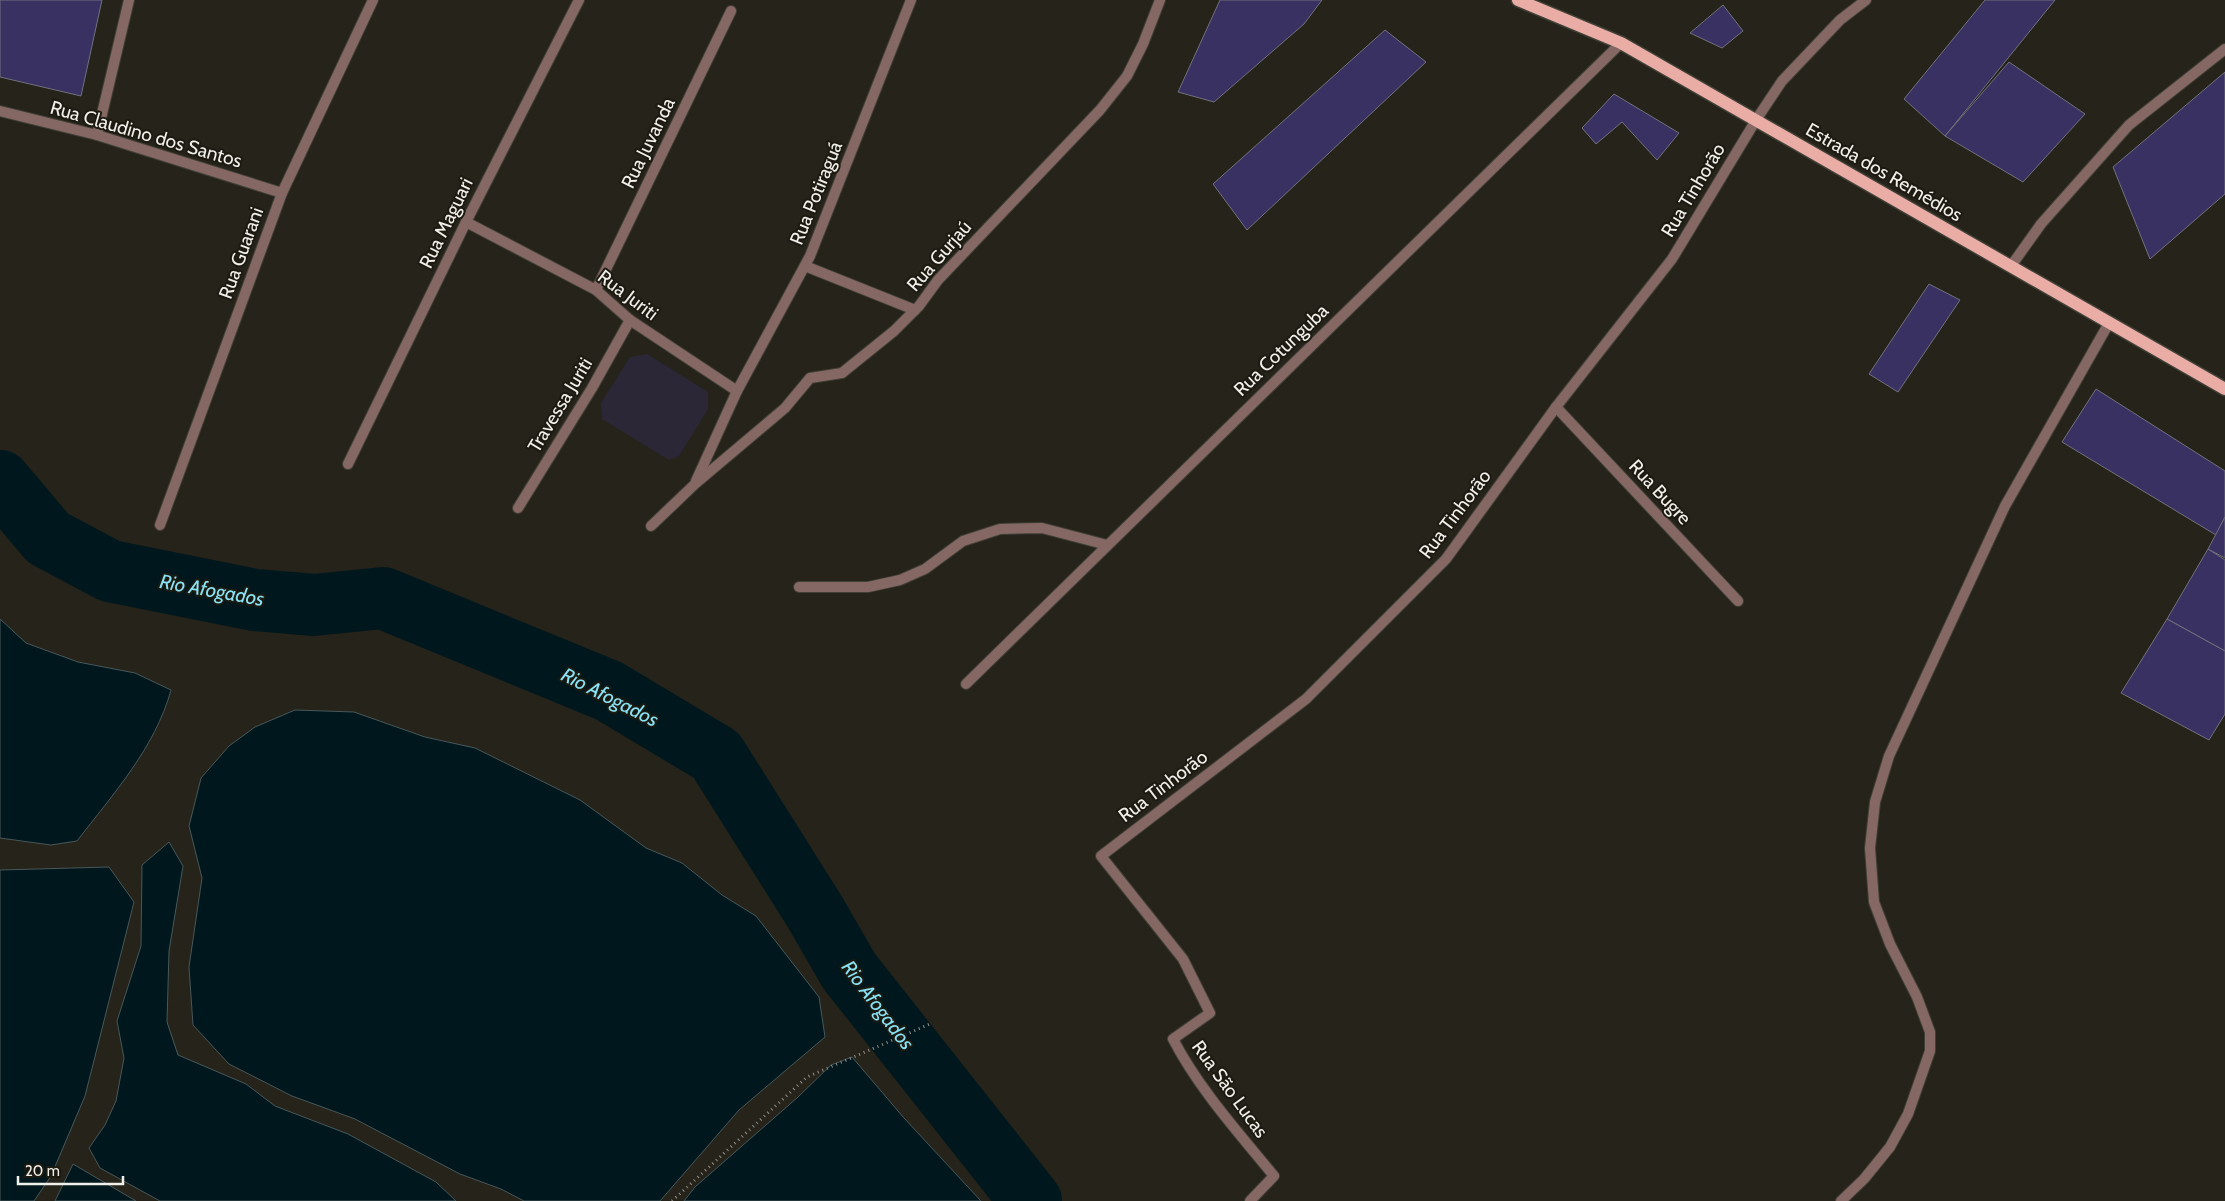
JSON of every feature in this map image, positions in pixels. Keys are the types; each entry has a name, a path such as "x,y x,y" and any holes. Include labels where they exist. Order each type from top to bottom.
{"main road":[{"name":"Estrada dos Remédios","path":"1518,0 1621,43 2225,389"}],"street":[{"path":"97,135 129,0"},
{"name":"Rua Guarani","path":"160,525 282,193 373,0"},
{"name":"Rua Maguari","path":"348,464 466,222 579,0"},
{"name":"Rua Potiraguá","path":"737,391 805,266 911,0"},
{"name":"Rua Gurjaú","path":"651,526 695,484 785,408 810,378 842,373 894,331 915,310 938,280 1100,110 1127,76 1143,44 1160,0"},
{"name":"Rua Tinhorão","path":"1101,856 1306,699 1446,559 1556,407 1672,259 1756,120 1782,81 1840,20 1866,0"},
{"name":"Rua Juvanda","path":"596,290 731,11"},
{"name":"Rua Cotunguba","path":"966,684 1621,43"},
{"path":"2010,266 2041,224 2129,125 2225,49"},
{"name":"Rua Claudino dos Santos","path":"0,111 97,135 282,193"},
{"name":"Rua Juriti","path":"466,222 596,290 630,320 737,391"},
{"path":"805,266 915,310"},
{"name":"Travessa Juriti","path":"518,508 592,388 630,320"},
{"path":"1841,1201 1864,1179 1890,1147 1908,1114 1930,1051 1930,1032 1917,997 1890,944 1874,902 1870,848 1875,802 1889,756 2005,506 2109,323"},
{"name":"Rua Gurjaú","path":"695,484 737,391"},
{"name":"Rua Bugre","path":"1556,407 1738,601"},
{"path":"799,587 868,587 900,580 925,569 963,541 1000,529 1042,528 1107,545"},
{"name":"Rua São Lucas","path":"1101,856 1184,959 1210,1013 1173,1039 1184,1060 1214,1103 1274,1176 1250,1201"}],"path":[{"path":"672,1201 807,1077 930,1024"}],"shaded area":[{"path":"647,354 708,392 708,409 679,456 669,460 602,419 601,403 630,357"}],"water":[{"path":"0,619 26,643 78,662 135,673 171,690 164,711 144,751 132,770 77,841 51,845 0,838"},
{"path":"295,710 354,712 425,737 475,748 580,800 646,848 682,863 722,895 756,916 819,997 825,1037 739,1110 660,1201 524,1201 501,1189 460,1174 355,1119 292,1096 229,1064 193,1025 189,967 202,878 189,826 201,778 229,746 255,727"},
{"path":"169,842 183,866 169,951 167,1022 178,1055 246,1084 275,1106 348,1134 436,1182 456,1201 160,1201 100,1168 89,1148 105,1125 116,1101 124,1058 117,1021 141,946 142,865"},
{"path":"109,867 134,902 85,1096 51,1176 34,1201 0,1201 0,870"},
{"path":"852,1057 904,1118 981,1201 684,1201 695,1187 798,1097 831,1065"},
{"path":"73,1164 136,1201 55,1201"}],"building":[{"path":"0,0 102,0 81,96 0,77"},
{"path":"1220,0 1322,0 1304,24 1214,102 1178,92"},
{"path":"1985,0 2055,0 1945,136 1904,99"},
{"path":"1723,5 1743,31 1722,48 1690,33"},
{"path":"1385,30 1426,62 1247,230 1213,184"},
{"path":"2009,62 2085,114 2023,182 1945,136"},
{"path":"2225,72 2225,194 2150,259 2113,167"},
{"path":"1614,94 1679,133 1657,160 1622,122 1596,144 1582,128"},
{"path":"1929,284 1960,300 1898,392 1869,374"},
{"path":"2096,389 2225,471 2225,517 2216,535 2062,442"},
{"path":"2225,517 2225,558 2208,549"},
{"path":"2208,549 2225,560 2225,651 2167,619"},
{"path":"2167,619 2225,651 2225,714 2209,740 2121,693"}],"waterway":[{"name":"Rio Afogados","path":"0,481 48,538 110,571 255,600 314,605 383,598 609,691 716,755 815,912 849,971 1031,1201"}]}
